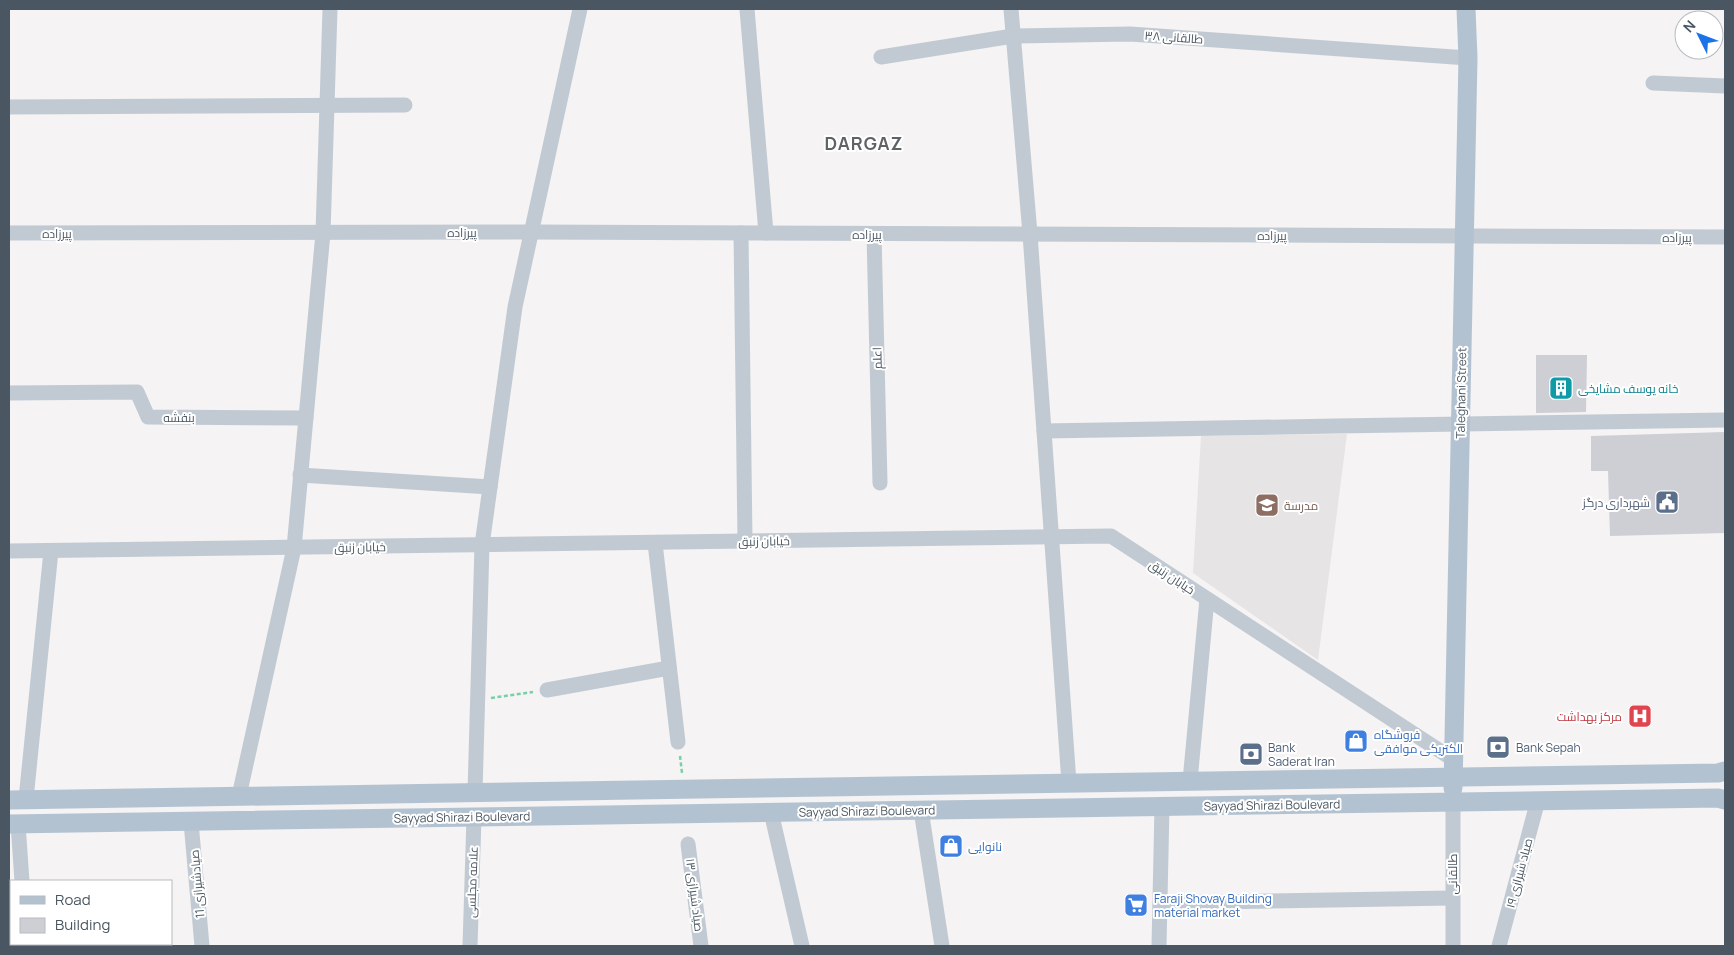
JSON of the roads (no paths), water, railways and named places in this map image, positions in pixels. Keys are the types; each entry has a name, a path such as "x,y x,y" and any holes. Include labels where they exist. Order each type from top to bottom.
{"main road":[{"name":"Taleghani Street","path":"1453,802 1468,58 1466,9"},
{"name":"Sayyad Shirazi Boulevard","path":"17,800 1190,781 1454,769 1718,773 1725,771"},
{"path":"474,817 475,792"},
{"name":"Sayyad Shirazi Boulevard","path":"13,824 1538,800 1718,798 1725,800"}],"street":[{"path":"239,796 294,548 323,233 330,9"},
{"path":"475,792 482,545 515,307 580,9"},
{"path":"747,9 766,233"},
{"path":"1011,9 1030,234 1069,783"},
{"name":"طالقانی ۳۸","path":"881,57 1013,36 1130,34 1468,58"},
{"path":"1653,83 1725,86"},
{"path":"9,107 405,105"},
{"name":"پیرزاده","path":"9,233 532,232 1725,237"},
{"path":"742,233 745,542"},
{"name":"اعلم","path":"874,234 880,483"},
{"name":"بنفشه","path":"9,393 137,392 148,417 306,418"},
{"path":"1044,431 1725,420"},
{"path":"300,475 490,487"},
{"name":"خیابان زنبق","path":"9,552 1111,536 1454,769"},
{"path":"655,543 678,742"},
{"path":"17,800 51,551"},
{"path":"1190,781 1207,600"},
{"path":"547,690 669,668"},
{"name":"صیاد شیرازی ۱۹","path":"1499,946 1538,800"},
{"name":"طالقانی","path":"1453,802 1453,946"},
{"path":"1159,946 1162,806"},
{"path":"921,810 942,946"},
{"path":"771,812 802,946"},
{"name":"علامه مجلسی","path":"470,946 474,817"},
{"name":"صیادشیرازی 11","path":"191,822 202,946"},
{"path":"13,824 22,880"},
{"name":"صیاد شیرازی ۱۳","path":"688,844 701,946"},
{"path":"1160,903 1452,898"}],"place":[{"name":"خانه یوسف مشایخی","path":"1561,388"},
{"name":"شهرداری درگز","path":"1667,502"},
{"name":"مدرسة","path":"1267,505"},
{"name":"مرکز بهداشت","path":"1640,716"},
{"name":"فروشگاه الکتریکی موافقی","path":"1356,741"},
{"name":"Bank Sepah","path":"1498,747"},
{"name":"Bank Saderat Iran","path":"1251,754"},
{"name":"نانوایی","path":"951,846"},
{"name":"Faraji Shovay Building material market","path":"1136,905"}],"district":[{"name":"DARGAZ","path":"864,143"}]}
